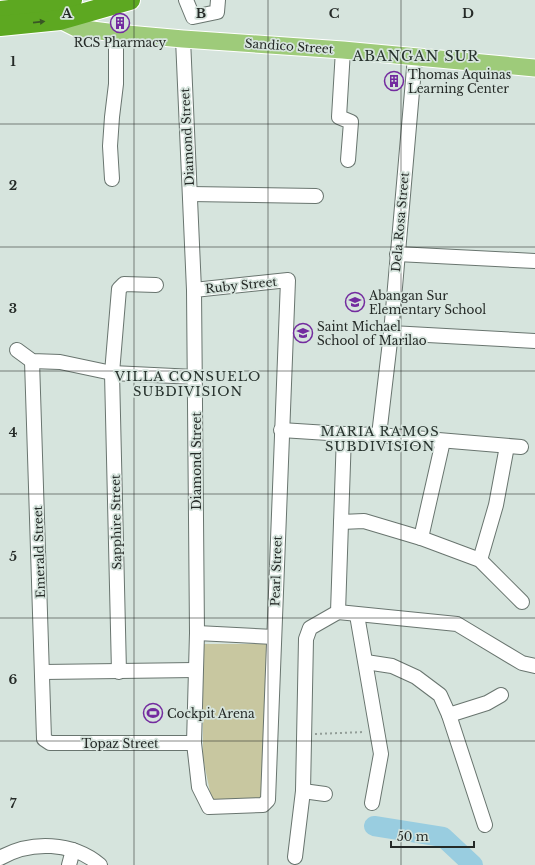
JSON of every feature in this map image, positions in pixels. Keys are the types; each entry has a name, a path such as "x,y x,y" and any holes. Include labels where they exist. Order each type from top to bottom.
{"highway":[{"path":"0,11 62,8 130,0"},
{"path":"0,26 62,8"}],"main road":[{"name":"Sandico Street","path":"62,8 76,28 183,39 343,50 535,68"}],"street":[{"path":"186,0 193,17 217,12 218,0"},
{"path":"112,179 110,146 116,84 116,33"},
{"name":"Diamond Street","path":"183,39 194,290 197,633 194,743 199,787 209,807"},
{"path":"343,50 338,117 351,122 348,160"},
{"name":"Dela Rosa Street","path":"379,435 391,333 415,57"},
{"path":"190,194 316,196"},
{"path":"397,254 535,260"},
{"name":"Ruby Street","path":"194,290 288,280"},
{"name":"Pearl Street","path":"209,807 263,805 267,803 288,280"},
{"name":"Sapphire Street","path":"119,672 112,373 121,286 124,284 156,285"},
{"path":"391,333 535,341"},
{"path":"17,350 32,361 60,362 112,373 195,377"},
{"name":"Emerald Street","path":"32,361 43,672 43,736 46,742"},
{"path":"281,430 379,435 521,447"},
{"path":"338,612 344,434"},
{"path":"421,538 443,441"},
{"path":"480,560 496,504 507,446"},
{"path":"341,522 364,521 421,538 480,560 522,602"},
{"path":"295,857 303,791 307,633 314,625 338,612 357,616 457,624 522,663 535,666"},
{"path":"357,616 381,754 372,803"},
{"path":"197,633 274,637"},
{"path":"366,662 392,666 416,677 440,694 449,715 485,825"},
{"path":"43,672 196,670"},
{"path":"449,715 487,702 501,695"},
{"name":"Topaz Street","path":"46,742 194,743"},
{"path":"303,791 325,794"},
{"path":"0,858 13,850 46,845 73,850 93,859 100,865"},
{"path":"69,865 73,850"}],"path":[{"path":"305,734 376,731"}],"green space":[{"path":"203,644 268,644 263,741 263,801 213,806 203,758"}],"waterway":[{"path":"374,826 443,837 473,865"}],"place":[{"name":"RCS Pharmacy","path":"120,23"},
{"name":"Thomas Aquinas Learning Center","path":"394,81"},
{"name":"Abangan Sur Elementary School","path":"355,302"},
{"name":"Saint Michael School of Marilao","path":"303,333"},
{"name":"Cockpit Arena","path":"153,713"}],"district":[{"name":"ABANGAN SUR","path":"416,56"},
{"name":"VILLA CONSUELO SUBDIVISION","path":"188,384"},
{"name":"MARIA RAMOS SUBDIVISION","path":"380,438"}]}
